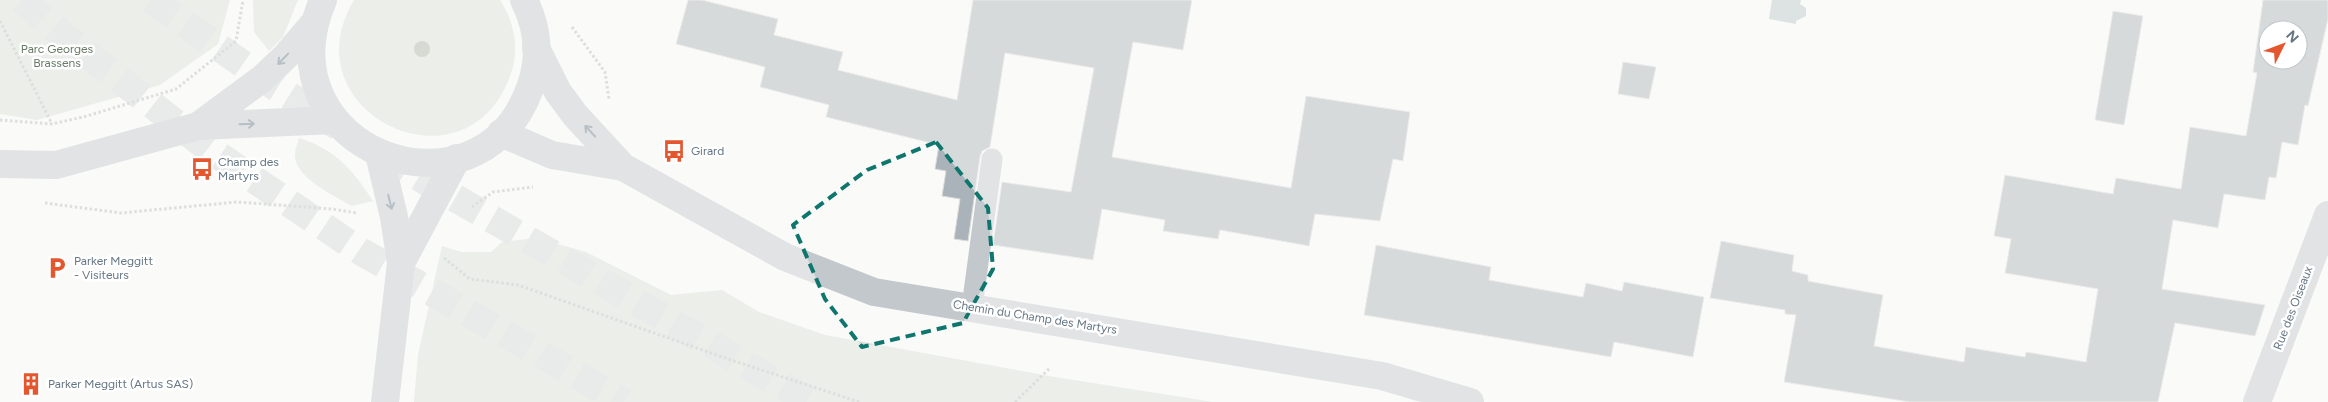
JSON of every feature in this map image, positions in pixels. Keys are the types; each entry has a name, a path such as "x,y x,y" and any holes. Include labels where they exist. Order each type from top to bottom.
{"street":[{"path":"319,11 311,48 313,73 322,98 335,120 355,140 379,154 406,162 420,163 445,162 480,149 501,133 517,115 528,94 535,71 536,35 527,5"},
{"path":"198,126 263,78 286,56 319,11"},
{"name":"Chemin du Champ des Martyrs","path":"536,48 558,92 575,115 623,167 794,260 874,292 1382,376 1470,402"},
{"path":"0,164 56,166 198,126 335,120"},
{"name":"Chemin du Champ des Martyrs","path":"501,133 552,155 623,167"},
{"path":"379,154 394,217 401,262 385,402"},
{"path":"401,262 457,158"},
{"name":"Rue des Oiseaux","path":"2257,402 2328,215"}],"lane":[{"path":"972,307 992,159"}],"path":[{"path":"0,120 52,124 86,116 176,89 236,41 243,0"},
{"path":"527,5 564,16 605,72 610,104"},
{"path":"0,21 52,124"},
{"path":"470,208 493,192 536,186"},
{"path":"66,206 121,213 237,202 332,209 360,214"},
{"path":"438,253 470,279 518,285 725,358 859,402"},
{"path":"1015,402 1050,368"}],"highlighted area":[{"path":"936,142 988,208 993,269 963,323 862,347 825,299 793,225 867,170"}],"green space":[{"name":"Parc Georges Brassens","path":"0,0 230,0 218,44 160,85 37,120 0,114"},
{"path":"253,0 298,0 283,37 269,51 254,32"},
{"path":"354,0 500,0 512,28 515,57 510,76 488,112 458,131 424,135 390,126 362,106 344,77 340,41"},
{"path":"299,138 323,148 342,162 358,179 373,201 352,206 309,180 297,165 295,157"},
{"path":"537,238 586,252 671,295 722,290 759,312 825,335 1055,377 1213,402 414,402 418,355 442,246 461,252 491,252 502,242"}],"shaded area":[{"path":"1772,0 1801,0 1800,4 1806,8 1806,16 1796,21 1796,24 1769,19"}],"building":[{"path":"688,0 702,0 778,19 774,35 843,52 838,70 957,100 973,0 1192,0 1183,50 1133,42 1112,157 1291,188 1306,96 1410,112 1403,161 1393,159 1380,221 1315,214 1309,246 1220,230 1218,239 1163,231 1165,220 1102,209 1093,260 993,245 1002,182 1071,192 1094,68 1005,53 990,147 982,151 980,157 968,241 954,239 960,199 942,196 946,171 935,169 939,145 826,117 829,105 760,87 765,67 676,44"},
{"path":"2263,0 2328,0 2328,19 2308,106 2305,105 2298,145 2282,142 2276,178 2269,177 2265,200 2224,194 2218,228 2173,220 2162,289 2265,305 2255,336 2175,323 2158,402 1910,402 1784,382 1796,315 1785,314 1785,310 1710,298 1721,241 1794,255 1792,271 1808,275 1808,281 1883,295 1874,346 1964,362 1966,347 2025,357 2026,352 2086,362 2098,289 2005,273 2011,239 1994,236 2005,175 2113,194 2116,178 2181,189 2190,127 2246,136 2257,73 2253,72 2258,36 2258,70 2308,70 2308,20 2260,20"},
{"path":"2113,11 2143,16 2124,125 2095,120"},
{"path":"1623,62 1656,67 1649,99 1618,94"},
{"path":"1376,245 1491,267 1489,280 1583,297 1586,283 1622,291 1624,282 1704,297 1693,357 1614,342 1611,357 1364,315"}],"tunnel":[{"path":"22,0 65,37 209,149 360,251 624,402"},
{"path":"151,0 277,88 339,127"},
{"path":"383,155 811,402"}],"place":[{"name":"Girard","path":"674,151"},
{"name":"Champ des Martyrs","path":"202,169"},
{"name":"Parker Meggitt - Visiteurs","path":"57,268"},
{"name":"Parker Meggitt (Artus SAS)","path":"31,384"}]}
